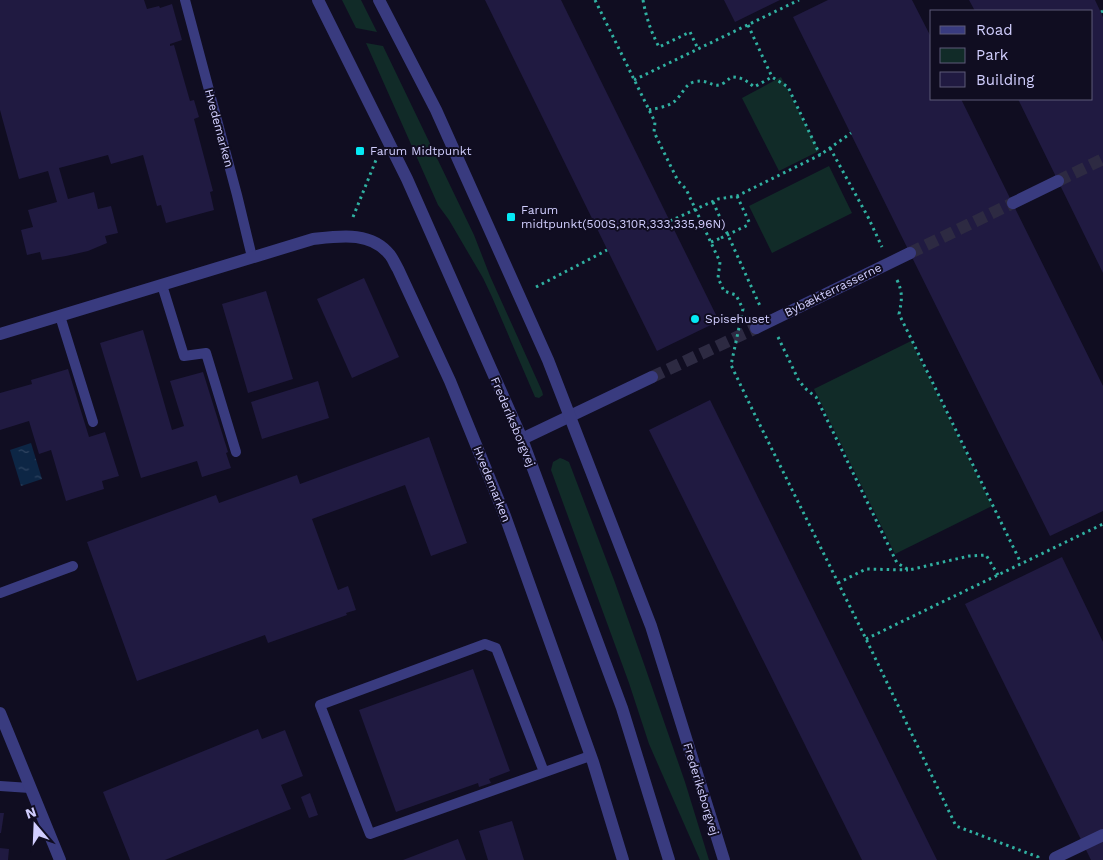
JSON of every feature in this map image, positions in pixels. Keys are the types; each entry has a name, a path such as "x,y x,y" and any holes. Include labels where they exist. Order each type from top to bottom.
{"street":[{"name":"Frederiksborgvej","path":"318,0 407,178 522,439 622,708 669,860"},
{"name":"Frederiksborgvej","path":"379,0 436,110 548,360 651,626 724,860"},
{"path":"1013,203 1058,181"},
{"name":"Hvedemarken","path":"0,334 313,239 347,235 362,237 380,245 391,255 450,380 505,516 590,756 623,860"},
{"name":"Bybækterrasserne","path":"756,328 910,253"},
{"path":"522,439 652,377"},
{"path":"0,713 60,860"},
{"path":"1055,858 1103,835"}],"lane":[{"name":"Hvedemarken","path":"185,0 252,257"},
{"path":"162,285 184,356 206,353 236,452"},
{"path":"60,316 93,422"},
{"path":"0,593 74,566"},
{"path":"544,772 496,648 485,644 320,705 370,834 590,756"},
{"path":"0,786 30,788"}],"path":[{"path":"595,0 654,122 654,132 678,182 686,189 720,262 718,278 724,291 736,295 742,309 731,366 956,826 1038,857 1039,860"},
{"path":"643,0 645,12 659,47 690,32 698,49"},
{"path":"634,80 799,0"},
{"path":"748,25 772,77 788,87 820,156"},
{"path":"648,110 674,101 688,85 694,82 703,82 717,86 724,84 731,77 741,78 754,88 772,77"},
{"path":"670,221 718,199 737,196 820,156 851,133"},
{"path":"830,148 877,237"},
{"path":"347,235 376,160"},
{"path":"711,242 750,224 737,196"},
{"path":"713,202 768,322 799,381 816,397 897,563 909,570"},
{"path":"535,287 608,250"},
{"path":"889,263 900,286 902,299 899,314 1021,564"},
{"path":"866,640 1103,524"},
{"path":"838,583 866,569 909,570 969,556 986,554 998,575"}],"green space":[{"path":"342,0 361,0 377,32 356,28"},
{"path":"366,43 383,46 474,235 490,276 542,391 543,395 539,398 535,397 483,278 438,205"},
{"path":"781,77 819,151 779,171 742,98"},
{"path":"829,166 852,213 772,253 749,206"},
{"path":"911,341 992,506 895,554 814,389"},
{"path":"560,458 569,462 614,580 685,782 709,860 700,860 649,744 629,683 551,470 553,462"}],"water":[{"path":"31,443 42,479 21,486 10,450"}],"building":[{"path":"0,0 144,0 147,9 159,6 160,8 172,4 182,40 170,44 170,46 174,45 190,101 194,100 199,117 194,119 213,191 210,192 214,210 166,223 161,205 157,206 143,155 111,164 108,155 59,168 68,199 94,192 98,209 111,206 118,233 105,236 107,243 88,251 42,260 40,252 27,255 21,230 33,227 28,210 57,202 48,171 19,179 0,110"},
{"path":"485,0 561,0 719,321 657,351"},
{"path":"724,0 780,0 735,22"},
{"path":"828,0 912,0 930,35 930,100 961,100 1103,386 1103,511 1050,536 793,17"},
{"path":"969,0 1095,0 1103,17 1103,273 1018,100 1093,100 1093,10 974,10"},
{"path":"364,278 399,357 352,378 317,299"},
{"path":"266,291 293,379 248,393 222,304"},
{"path":"143,330 172,430 184,426 170,381 203,372 228,452 226,453 231,468 202,477 197,461 141,478 100,343"},
{"path":"68,369 89,437 105,432 119,476 102,481 104,489 66,501 51,450 39,454 29,421 0,430 0,393 32,384 31,380"},
{"path":"318,381 329,418 262,439 251,402"},
{"path":"710,400 937,860 862,860 649,430"},
{"path":"429,437 467,543 431,556 405,485 312,519 338,590 348,586 356,610 346,613 347,615 268,643 265,635 137,681 87,542 216,495 219,503 297,475 300,484"},
{"path":"1062,557 1103,642 1103,860 1091,860 965,604"},
{"path":"473,669 510,771 489,779 491,783 479,787 478,783 396,812 359,710"},
{"path":"258,729 262,739 285,730 303,776 281,785 291,809 165,860 130,860 103,792"},
{"path":"310,793 318,815 309,818 301,797"},
{"path":"0,813 4,813 1,833 0,833"},
{"path":"512,821 524,860 488,860 479,831"},
{"path":"458,839 466,860 403,860"},
{"path":"0,848 9,849 8,860 0,860"}],"tunnel":[{"path":"1058,181 1103,159"},
{"path":"910,253 1013,203"},
{"path":"652,377 756,328"}],"place":[{"name":"Farum Midtpunkt","path":"360,151"},
{"name":"Farum midtpunkt(500S,310R,333,335,96N)","path":"511,217"},
{"name":"Spisehuset","path":"695,319"}]}
